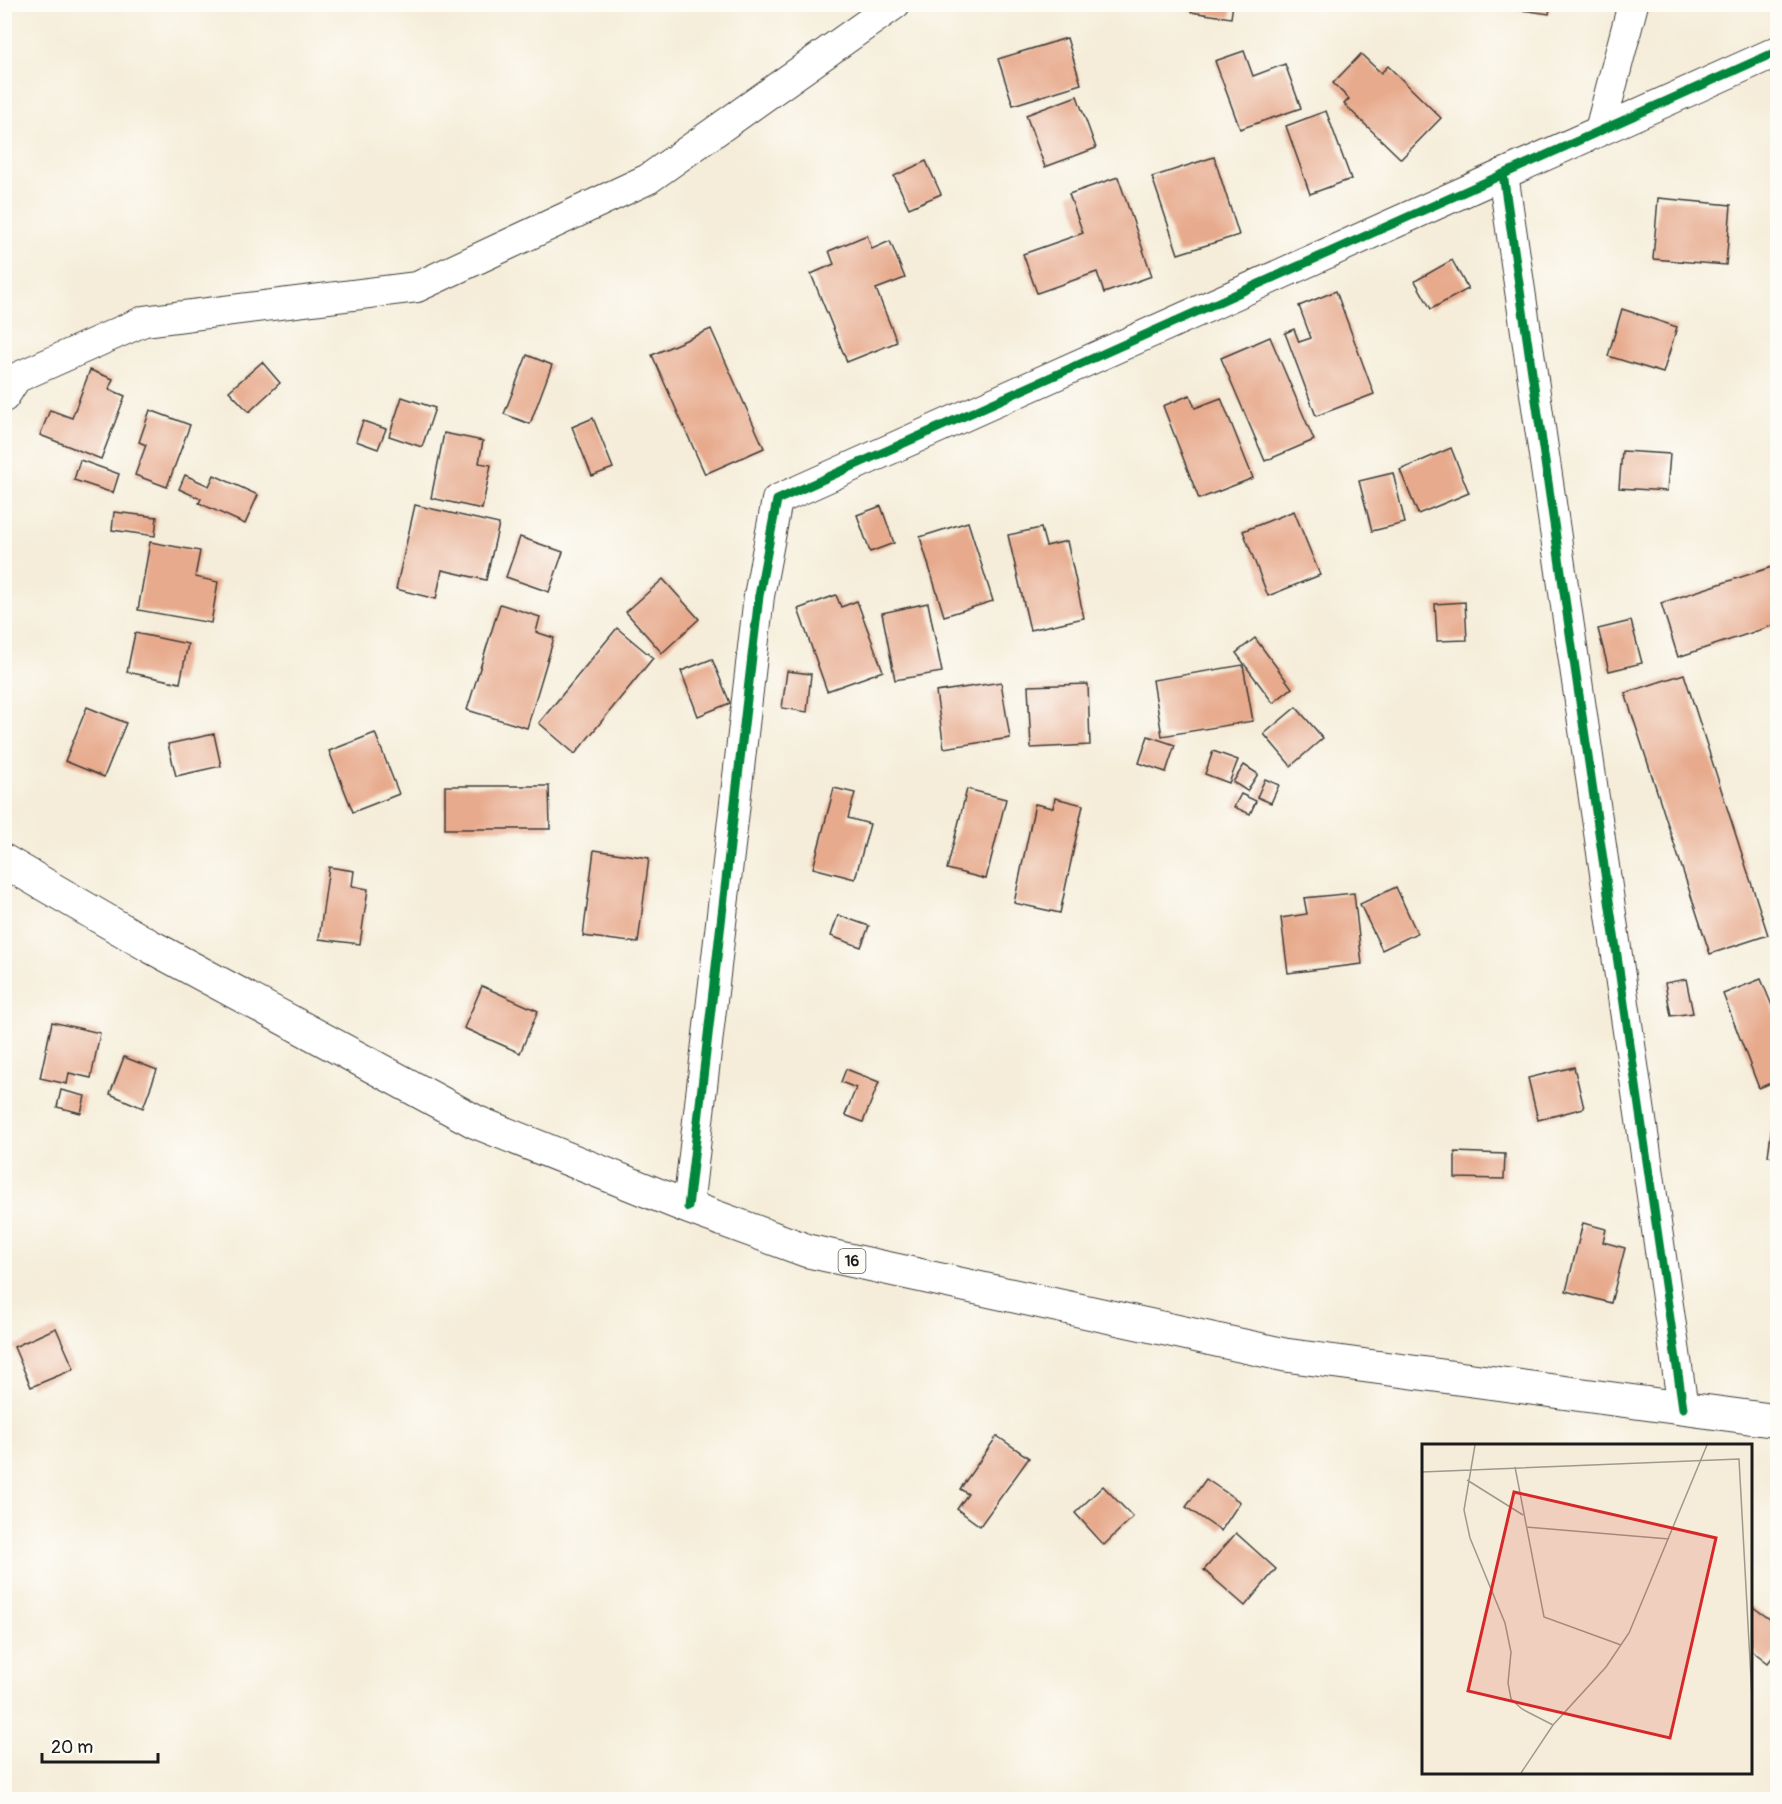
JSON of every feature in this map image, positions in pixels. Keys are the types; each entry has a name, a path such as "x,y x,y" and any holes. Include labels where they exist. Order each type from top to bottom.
{"highway":[{"name":"16","path":"4,861 150,946 476,1122 688,1207 808,1251 1285,1355 1778,1421"}],"street":[{"path":"4,397 16,378 144,321 417,287 648,179 895,4"},
{"path":"1600,130 1633,4"},
{"path":"688,1207 759,596 777,500 1778,51"},
{"path":"1503,174 1683,1408"}],"building":[{"path":"1192,4 1233,4 1231,18 1191,12"},
{"path":"1480,4 1551,4 1549,14"},
{"path":"1067,38 1081,84 1013,105 998,59"},
{"path":"1244,51 1253,76 1285,64 1301,108 1240,129 1215,61"},
{"path":"1361,54 1381,73 1388,66 1441,118 1401,159 1344,104 1349,99 1333,83"},
{"path":"1077,96 1096,148 1045,167 1026,115"},
{"path":"1326,111 1351,179 1310,194 1286,126"},
{"path":"1214,157 1239,235 1178,254 1152,177"},
{"path":"926,161 941,194 909,208 894,176"},
{"path":"1118,177 1152,276 1104,293 1097,272 1037,293 1023,254 1083,233 1069,194"},
{"path":"1658,198 1731,205 1726,265 1653,259"},
{"path":"867,235 872,249 890,241 905,278 876,289 897,342 847,362 811,274 834,264 829,251"},
{"path":"1452,260 1468,289 1431,309 1415,281"},
{"path":"1336,291 1374,394 1316,416 1285,333 1294,329 1299,342 1311,338 1299,306"},
{"path":"1622,309 1677,327 1663,373 1608,356"},
{"path":"711,329 764,448 705,474 652,355"},
{"path":"1270,337 1314,440 1265,461 1221,358"},
{"path":"527,355 552,365 530,424 504,414"},
{"path":"262,362 280,383 249,412 229,391"},
{"path":"90,370 113,379 109,389 125,396 101,459 40,435 50,410 72,418"},
{"path":"1190,395 1195,408 1221,398 1253,478 1199,499 1163,406"},
{"path":"402,397 435,408 422,447 389,436"},
{"path":"150,410 190,425 167,487 135,475 146,445 139,442"},
{"path":"593,418 613,468 592,476 572,427"},
{"path":"363,421 386,429 378,449 356,441"},
{"path":"444,433 483,441 479,463 491,465 482,509 431,498"},
{"path":"1451,448 1469,493 1418,514 1400,470"},
{"path":"1622,451 1670,454 1667,491 1619,488"},
{"path":"80,460 119,474 113,493 74,480"},
{"path":"1393,473 1405,523 1372,531 1359,481"},
{"path":"185,475 209,486 214,475 258,495 245,524 199,503 201,499 179,489"},
{"path":"415,505 499,524 486,580 442,570 436,599 396,589"},
{"path":"881,506 894,543 870,552 857,515"},
{"path":"1294,511 1320,575 1268,596 1243,531"},
{"path":"114,512 157,517 155,536 112,530"},
{"path":"968,522 993,601 944,616 920,537"},
{"path":"1041,528 1046,546 1067,541 1084,618 1030,630 1008,535"},
{"path":"520,537 563,552 549,592 506,577"},
{"path":"150,542 200,551 195,577 218,582 211,623 138,610"},
{"path":"1778,565 1778,624 1678,657 1661,603"},
{"path":"663,579 699,619 662,653 626,612"},
{"path":"836,595 841,607 857,601 883,671 827,691 798,609"},
{"path":"1465,602 1467,640 1437,641 1435,604"},
{"path":"928,603 942,672 895,680 882,613"},
{"path":"500,604 540,617 536,632 554,638 527,728 467,710"},
{"path":"1631,621 1642,663 1609,671 1598,629"},
{"path":"617,628 653,658 575,754 539,723"},
{"path":"135,633 188,644 180,683 127,672"},
{"path":"1255,638 1292,688 1273,703 1236,653"},
{"path":"712,659 730,703 698,716 681,671"},
{"path":"1243,665 1253,721 1162,736 1153,680"},
{"path":"787,671 811,674 807,712 782,708"},
{"path":"1684,674 1768,935 1710,954 1625,693"},
{"path":"1001,682 1010,738 944,748 936,692"},
{"path":"1088,684 1090,745 1031,748 1028,686"},
{"path":"87,707 126,723 104,777 65,761"},
{"path":"1296,707 1323,738 1291,766 1264,734"},
{"path":"375,733 399,794 353,812 329,751"},
{"path":"214,734 221,766 176,776 168,744"},
{"path":"1148,736 1175,745 1166,772 1139,763"},
{"path":"1213,751 1238,760 1229,783 1205,774"},
{"path":"1244,765 1258,774 1247,791 1233,782"},
{"path":"1265,779 1279,785 1271,803 1257,797"},
{"path":"445,786 549,786 550,829 445,829"},
{"path":"834,788 855,793 848,818 870,824 855,879 813,868"},
{"path":"967,789 1006,799 986,879 947,869"},
{"path":"1241,794 1256,801 1250,814 1234,807"},
{"path":"1055,798 1083,805 1060,913 1014,903 1035,804 1053,808"},
{"path":"594,850 649,858 638,943 583,936"},
{"path":"329,867 354,871 352,886 368,889 360,944 319,939"},
{"path":"1396,887 1417,933 1382,950 1360,904"},
{"path":"1354,893 1362,964 1288,973 1281,918 1307,914 1304,898"},
{"path":"838,915 869,926 861,947 831,936"},
{"path":"1686,979 1693,1013 1671,1016 1665,983"},
{"path":"1761,979 1778,1020 1778,1080 1759,1088 1723,994"},
{"path":"482,986 538,1011 520,1053 464,1028"},
{"path":"4,1021 10,1024 4,1035"},
{"path":"52,1022 100,1033 91,1078 69,1073 67,1084 40,1078"},
{"path":"124,1057 157,1070 143,1108 110,1094"},
{"path":"1574,1067 1584,1108 1538,1120 1528,1078"},
{"path":"846,1069 879,1082 863,1122 845,1115 856,1088 841,1082"},
{"path":"61,1090 85,1096 81,1113 57,1107"},
{"path":"1774,1110 1778,1111 1778,1158 1768,1156"},
{"path":"1455,1152 1505,1154 1504,1179 1455,1178"},
{"path":"1583,1223 1606,1229 1603,1242 1625,1248 1611,1303 1566,1291"},
{"path":"56,1328 74,1369 31,1387 14,1347"},
{"path":"997,1436 1029,1458 980,1526 957,1509 968,1494 960,1489"},
{"path":"1206,1479 1240,1502 1221,1531 1186,1507"},
{"path":"1103,1486 1133,1517 1104,1545 1075,1513"},
{"path":"1236,1533 1276,1569 1245,1606 1204,1570"},
{"path":"1752,1606 1778,1625 1778,1650 1768,1663 1752,1651"}],"cycle path":[{"path":"688,1207 759,596 777,500 1778,51"},
{"path":"1503,174 1683,1408"}]}
